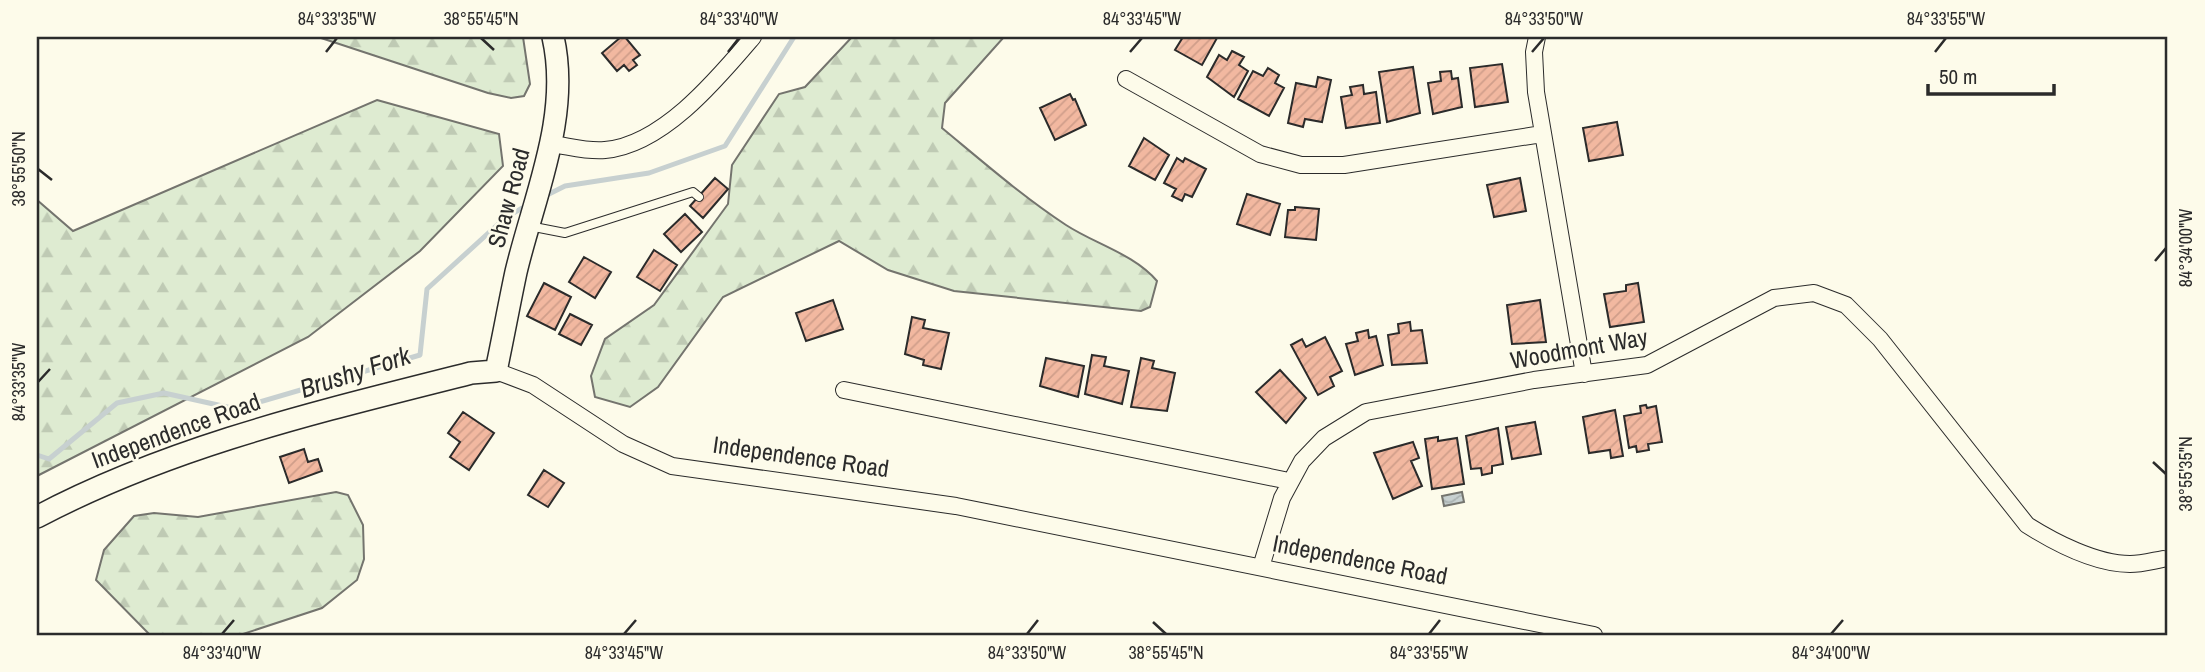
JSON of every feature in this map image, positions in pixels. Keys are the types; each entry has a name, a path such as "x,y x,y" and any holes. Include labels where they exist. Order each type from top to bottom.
{"main road":[{"name":"Shaw Road","path":"496,371 529,226 552,144 558,79 553,37"},
{"name":"Independence Road","path":"37,517 85,492 210,442 471,373 496,371"}],"street":[{"path":"552,144 605,150 651,133 699,96 753,37"},
{"path":"1537,37 1534,73 1542,134 1584,374"},
{"path":"1126,79 1260,154 1301,165 1344,165 1542,134"},
{"name":"Woodmont Way","path":"1261,567 1289,481 1324,438 1366,412 1534,380 1647,365 1774,298 1814,293 1846,305 1880,340 2027,525 2059,545 2128,564 2163,559"},
{"name":"Independence Road","path":"496,371 533,385 623,444 672,466 956,506 1594,635"},
{"path":"844,390 1289,481"}],"lane":[{"path":"529,226 565,233 693,192 699,197"}],"green space":[{"path":"318,37 523,37 530,84 524,96 511,98 488,93"},
{"path":"852,37 1004,37 945,103 942,128 1050,214 1077,232 1126,256 1148,272 1157,281 1150,307 1141,311 954,291 888,270 839,241 723,297 658,387 630,407 595,397 591,376 605,339 654,305 728,204 732,165 779,94 805,87"},
{"path":"377,100 499,134 503,166 420,251 308,337 37,476 37,200 73,231"},
{"path":"336,492 348,495 363,525 364,559 357,580 322,608 240,635 150,635 96,580 104,550 134,516 154,513 198,517"}],"water":[{"path":"1462,492 1464,502 1444,506 1442,496"}],"building":[{"path":"621,37 625,37 640,55 633,60 637,65 629,71 624,65 617,71 602,53"},
{"path":"1183,37 1217,38 1202,65 1175,50"},
{"path":"1232,51 1244,57 1239,65 1248,71 1234,97 1207,77 1219,55 1227,60"},
{"path":"1502,64 1508,102 1475,107 1470,68"},
{"path":"1413,67 1420,113 1387,122 1379,72"},
{"path":"1268,68 1279,75 1275,83 1284,88 1269,116 1238,99 1253,71 1263,76"},
{"path":"1451,71 1452,79 1458,78 1462,107 1433,114 1428,83 1441,81 1440,72"},
{"path":"1318,77 1331,80 1322,122 1305,119 1303,127 1288,123 1296,83 1316,87"},
{"path":"1363,85 1364,94 1376,92 1380,123 1346,128 1341,97 1352,95 1350,87"},
{"path":"1070,94 1073,100 1075,99 1086,125 1055,140 1040,108"},
{"path":"1617,122 1623,155 1589,161 1583,128"},
{"path":"1144,138 1169,155 1155,180 1129,166"},
{"path":"1177,158 1183,162 1185,158 1206,169 1192,197 1185,194 1182,201 1172,196 1176,189 1164,183"},
{"path":"715,178 728,189 703,218 690,206"},
{"path":"1520,178 1526,211 1494,217 1487,185"},
{"path":"1247,194 1280,204 1270,235 1237,224"},
{"path":"1295,207 1319,209 1316,240 1285,237 1288,210 1295,210"},
{"path":"685,214 702,232 681,252 664,234"},
{"path":"654,250 677,265 660,291 637,277"},
{"path":"584,257 611,272 595,298 569,282"},
{"path":"544,283 571,297 555,330 527,316"},
{"path":"1638,283 1644,322 1610,327 1604,294 1626,291 1626,285"},
{"path":"833,300 843,329 806,341 796,313"},
{"path":"1540,300 1546,342 1512,344 1507,305"},
{"path":"570,314 592,325 581,345 559,334"},
{"path":"912,317 925,320 923,328 949,333 941,369 923,365 924,360 905,354"},
{"path":"1410,322 1411,331 1422,330 1427,363 1392,365 1388,335 1399,333 1398,324"},
{"path":"1368,330 1369,338 1376,336 1383,365 1355,375 1346,344 1358,341 1356,333"},
{"path":"1325,337 1342,371 1330,377 1334,386 1318,395 1291,345 1302,339 1306,347"},
{"path":"1092,355 1106,357 1104,366 1129,371 1122,404 1085,394"},
{"path":"1046,358 1084,366 1078,397 1040,386"},
{"path":"1141,358 1154,361 1152,368 1175,373 1167,411 1131,407"},
{"path":"1280,370 1306,398 1286,423 1256,392"},
{"path":"1646,405 1647,408 1656,406 1662,442 1648,444 1649,450 1637,452 1636,446 1629,448 1624,416 1641,413 1640,406"},
{"path":"1615,410 1623,456 1611,458 1610,450 1589,453 1583,417"},
{"path":"463,412 494,433 469,470 450,457 460,442 448,433"},
{"path":"1535,422 1541,454 1512,459 1506,427"},
{"path":"1498,428 1503,464 1492,466 1492,473 1482,475 1481,468 1471,469 1466,436"},
{"path":"1438,437 1438,441 1457,438 1464,484 1432,489 1425,439"},
{"path":"1413,442 1419,458 1411,461 1422,486 1393,499 1374,453"},
{"path":"304,449 308,462 318,459 322,471 289,483 280,457"},
{"path":"544,470 564,483 548,507 528,495"}],"waterway":[{"name":"Brushy Fork","path":"543,197 565,186 649,173 725,146 794,37"},
{"name":"Brushy Fork","path":"37,455 49,459 117,403 164,393 236,409 420,355 427,289 506,217 528,205"}]}
